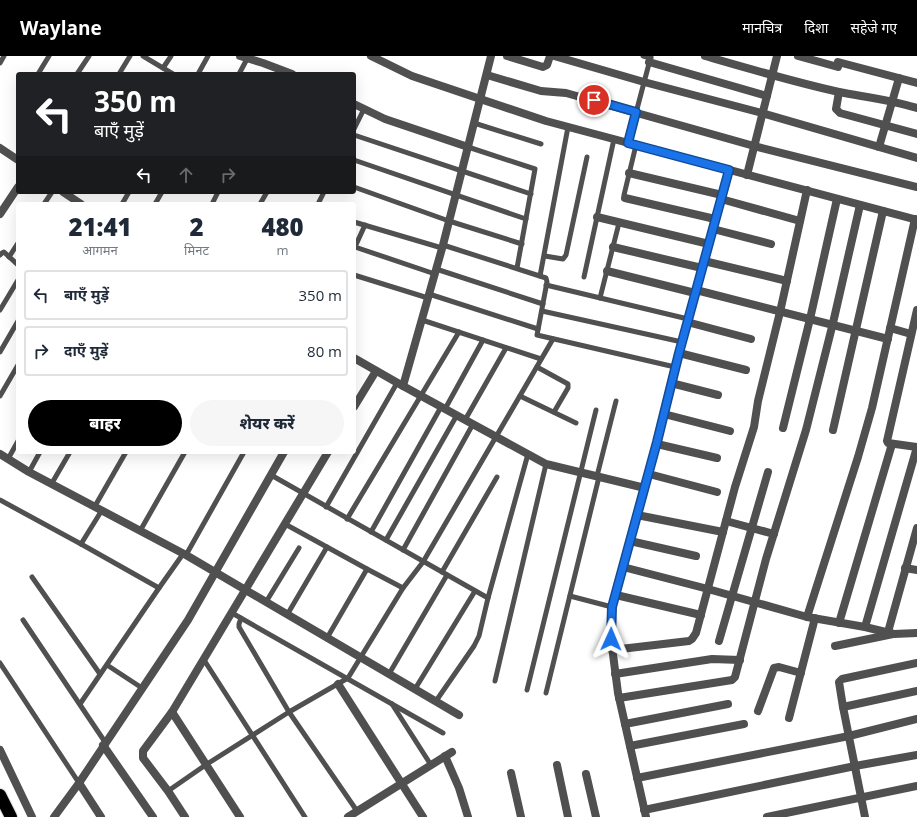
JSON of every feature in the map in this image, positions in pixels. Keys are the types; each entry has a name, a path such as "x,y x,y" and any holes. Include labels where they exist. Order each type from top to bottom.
{"highway":[{"path":"0,795 11,817"}],"street":[{"path":"371,56 412,76 546,121 916,220 872,408 811,618 789,718"},
{"path":"400,385 422,320 443,246 492,56"},
{"path":"507,56 543,67 547,65 550,56"},
{"path":"554,56 644,82 762,113 917,158"},
{"path":"705,56 839,92 892,101 917,108"},
{"path":"747,174 777,56"},
{"path":"798,56 838,68 838,62 917,83"},
{"path":"244,58 264,59 285,72"},
{"path":"650,59 767,96"},
{"path":"487,75 541,91 566,93 754,146 917,187"},
{"path":"879,147 899,78"},
{"path":"839,92 836,109 838,112 917,134"},
{"path":"356,105 385,119 468,147"},
{"path":"1,150 16,159"},
{"path":"729,170 675,367 657,444 612,607 611,639 619,698 645,813 855,766 917,755"},
{"path":"629,173 721,197 800,221"},
{"path":"0,214 16,190"},
{"path":"612,650 692,639 696,633 735,487 754,427 758,402 807,190"},
{"path":"65,194 78,202"},
{"path":"625,198 715,219"},
{"path":"783,428 810,320 837,199"},
{"path":"619,698 732,680 735,677 774,534 806,430 860,205"},
{"path":"833,430 883,211"},
{"path":"597,217 709,244"},
{"path":"713,229 771,244"},
{"path":"613,247 787,281"},
{"path":"607,271 780,312 888,340"},
{"path":"865,627 917,447 892,444 887,441 917,310"},
{"path":"688,320 752,339"},
{"path":"890,328 911,334"},
{"path":"679,353 746,370"},
{"path":"356,359 400,385 546,464 645,488"},
{"path":"356,404 376,371"},
{"path":"671,383 718,395"},
{"path":"664,414 730,431"},
{"path":"657,444 717,458"},
{"path":"839,622 892,444"},
{"path":"0,454 29,472 184,555 459,715"},
{"path":"54,817 79,783 188,620 283,454"},
{"path":"185,817 142,754 145,747 172,712 327,454"},
{"path":"719,641 768,472"},
{"path":"648,474 717,492"},
{"path":"637,515 723,532"},
{"path":"726,521 774,534"},
{"path":"891,633 905,568 917,528"},
{"path":"630,541 696,556"},
{"path":"623,567 732,595 811,618 839,622 891,633 917,633"},
{"path":"905,568 917,570"},
{"path":"616,595 701,615"},
{"path":"835,646 891,633"},
{"path":"616,674 712,659 740,660"},
{"path":"865,817 839,684 842,679 917,663"},
{"path":"758,711 774,668 779,666 800,673"},
{"path":"338,684 423,817"},
{"path":"843,706 917,691"},
{"path":"625,724 728,704"},
{"path":"172,712 240,817"},
{"path":"637,778 849,736 917,719"},
{"path":"630,746 744,724"},
{"path":"104,744 153,817"},
{"path":"0,750 32,817"},
{"path":"348,817 359,814 401,784 449,754 468,817"},
{"path":"556,765 568,817"},
{"path":"511,773 521,817"},
{"path":"586,774 596,817"},
{"path":"79,783 101,817"},
{"path":"767,817 917,786"}],"lane":[{"path":"0,63 4,56"},
{"path":"39,72 49,56"},
{"path":"79,72 88,56"},
{"path":"120,72 130,56"},
{"path":"143,56 170,72"},
{"path":"163,68 171,56"},
{"path":"199,72 208,56"},
{"path":"625,198 624,195 629,173 636,112 650,59 643,56"},
{"path":"240,72 244,58"},
{"path":"356,125 364,109"},
{"path":"474,123 541,144"},
{"path":"540,276 545,256 568,127"},
{"path":"356,136 531,194"},
{"path":"584,277 614,139"},
{"path":"468,147 534,168 535,172 517,268"},
{"path":"545,256 563,259 566,256 587,157"},
{"path":"356,161 526,219"},
{"path":"356,188 449,221 522,244"},
{"path":"356,223 443,246 546,278 547,282 537,335 675,367"},
{"path":"600,298 619,223"},
{"path":"356,245 365,225"},
{"path":"9,257 16,246"},
{"path":"356,250 436,271 543,304"},
{"path":"0,255 3,252 16,263"},
{"path":"356,276 538,329"},
{"path":"0,310 16,283"},
{"path":"546,285 688,320"},
{"path":"542,311 682,342"},
{"path":"422,320 541,359"},
{"path":"0,352 16,324"},
{"path":"347,519 459,332"},
{"path":"168,791 252,735 348,678 403,588 423,562 553,339"},
{"path":"372,532 483,340"},
{"path":"465,420 506,348"},
{"path":"537,367 568,384 568,388 554,412"},
{"path":"0,396 16,369"},
{"path":"326,507 400,385"},
{"path":"520,396 576,423"},
{"path":"546,693 616,401"},
{"path":"527,690 596,410"},
{"path":"386,540 457,415"},
{"path":"403,550 473,424"},
{"path":"8,458 16,444"},
{"path":"29,472 39,454"},
{"path":"52,483 69,454"},
{"path":"82,544 125,454"},
{"path":"140,531 184,454"},
{"path":"80,704 159,588 184,555 243,454"},
{"path":"436,701 478,641 488,598 528,454"},
{"path":"495,681 546,464"},
{"path":"271,475 488,598"},
{"path":"388,674 445,574 497,477"},
{"path":"0,500 82,544 159,588"},
{"path":"285,524 367,570 403,588"},
{"path":"287,615 327,547"},
{"path":"266,602 299,548"},
{"path":"327,638 367,570"},
{"path":"32,577 100,674"},
{"path":"415,689 475,591"},
{"path":"570,596 612,607"},
{"path":"232,613 443,733"},
{"path":"241,618 239,626 289,712 359,814"},
{"path":"23,620 80,704 104,744"},
{"path":"204,660 305,817"},
{"path":"0,663 79,783"},
{"path":"107,665 142,688"},
{"path":"391,703 431,765"}],"route":[{"path":"594,100 636,112 628,143 729,170 612,607 611,639"}]}
